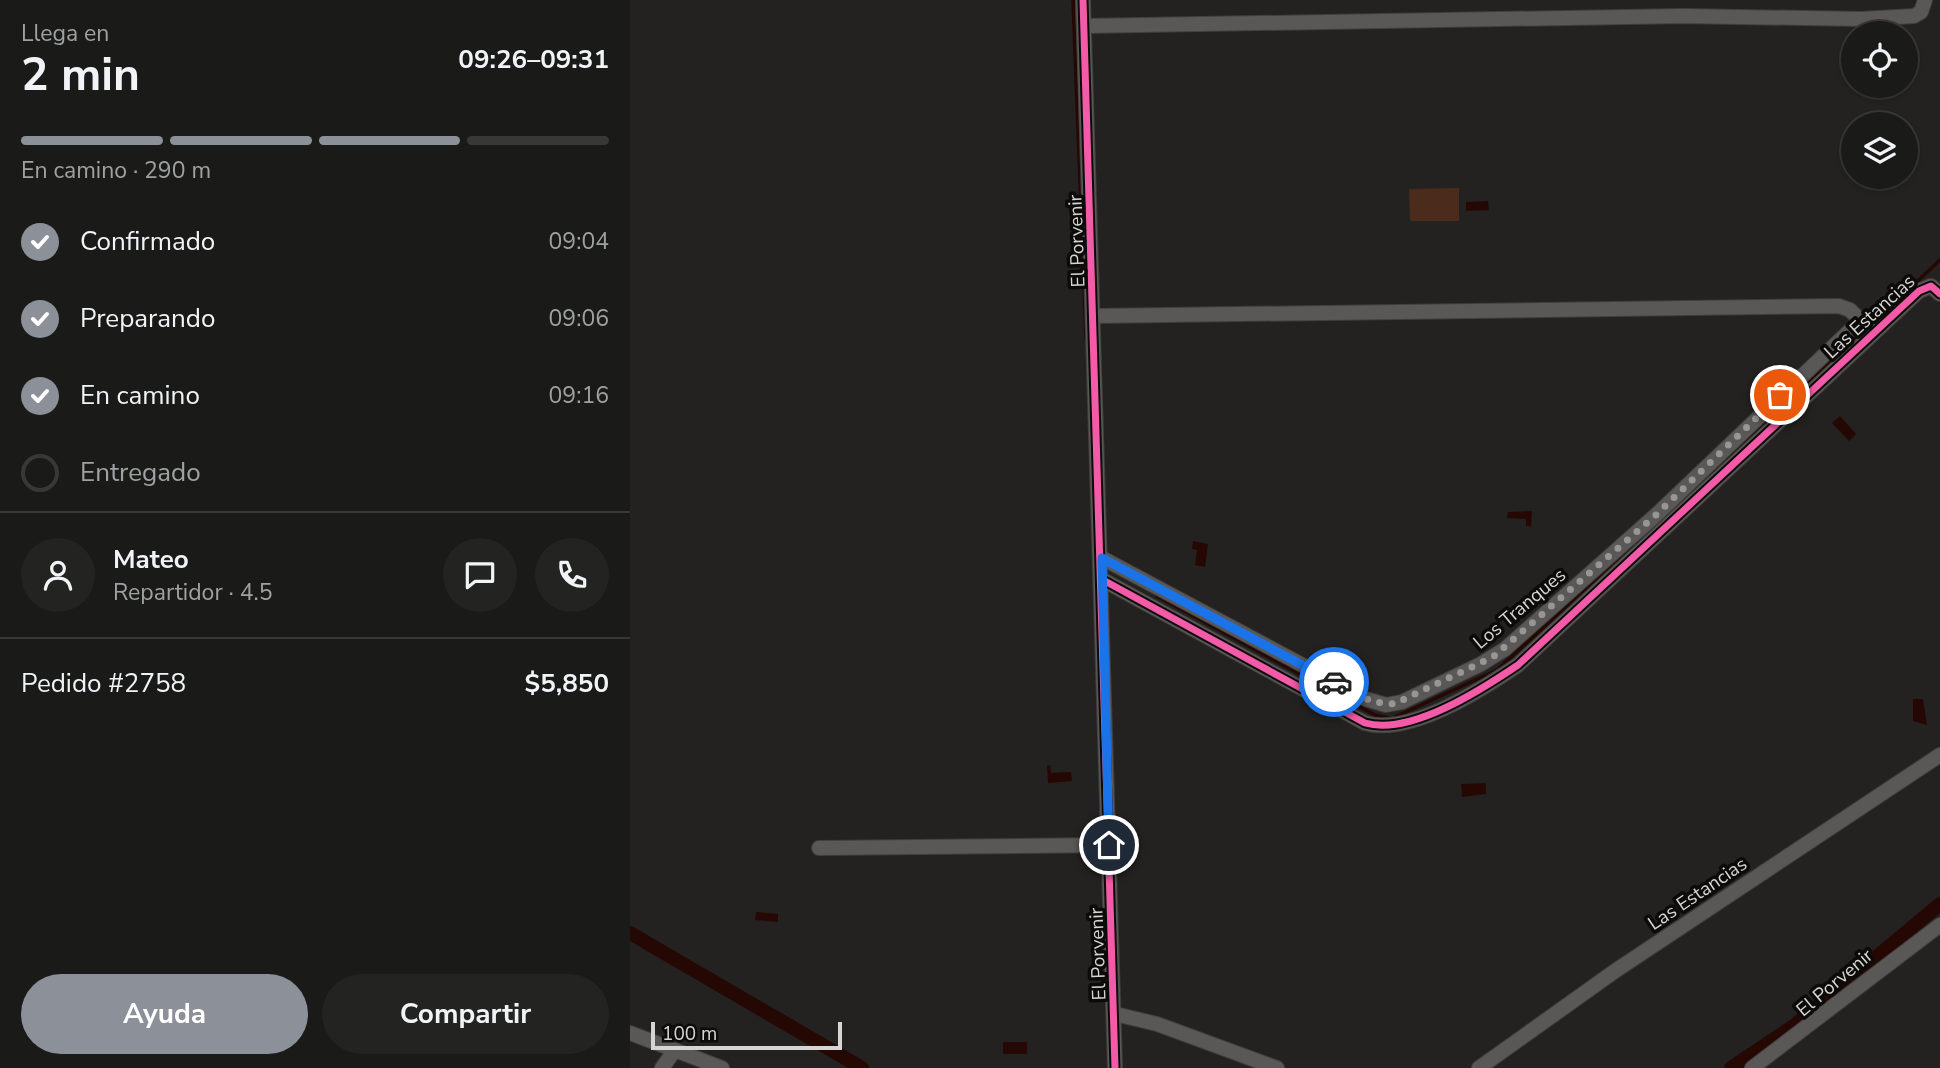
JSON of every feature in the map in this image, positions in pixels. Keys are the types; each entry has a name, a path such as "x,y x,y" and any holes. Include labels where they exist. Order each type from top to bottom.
{"street":[{"name":"El Porvenir","path":"1083,0 1095,316 1115,1068"},
{"path":"1084,26 1683,16 1861,19 1914,16 1921,12 1925,0"},
{"name":"Las Estancias","path":"1102,580 1356,718 1383,727 1406,723 1483,687 1518,665 1924,288 1934,287 1940,294"},
{"path":"1095,316 1839,306 1850,310 1874,336"},
{"name":"Los Tranques","path":"1102,558 1379,704 1402,702 1481,664 1535,623 1656,515 1861,320"},
{"path":"1535,623 1547,637"},
{"name":"Las Estancias","path":"1479,1068 1605,978 1940,755"},
{"path":"819,848 1109,845"},
{"name":"El Porvenir","path":"1752,1068 1940,925"},
{"path":"1115,1014 1157,1024 1277,1068"},
{"path":"630,1033 722,1068"},
{"path":"663,1068 675,1050"}],"shaded area":[{"path":"1459,188 1459,221 1410,221 1409,189"},
{"path":"1488,201 1489,210 1466,211 1466,202"},
{"path":"1840,416 1856,434 1849,441 1832,423"},
{"path":"1532,511 1531,526 1526,526 1526,519 1507,518 1508,512"},
{"path":"1193,541 1208,544 1205,567 1195,565 1197,550 1192,549"},
{"path":"1913,699 1923,699 1927,725 1913,721"},
{"path":"1050,765 1051,773 1071,772 1072,781 1048,783 1047,766"},
{"path":"1486,783 1486,794 1462,797 1461,784"},
{"path":"756,912 778,914 778,922 755,920"},
{"path":"1003,1042 1027,1042 1027,1054 1003,1054"}],"waterway":[{"path":"1073,0 1086,338"},
{"path":"1870,326 1940,260"},
{"path":"1395,717 1497,670 1864,331"},
{"path":"1157,596 1375,715 1388,718"},
{"path":"1731,1068 1795,1025 1940,904"},
{"path":"630,933 862,1068"}],"cycle path":[{"path":"1083,0 1115,1068"},
{"path":"1103,580 1365,723 1403,723 1423,717 1465,698 1518,665 1919,291 1931,286 1940,294"}],"way so far":[{"path":"1334,682 1373,702 1394,704 1493,657 1521,636 1656,515 1780,395"}],"route":[{"path":"1109,845 1102,558 1334,682"}]}
